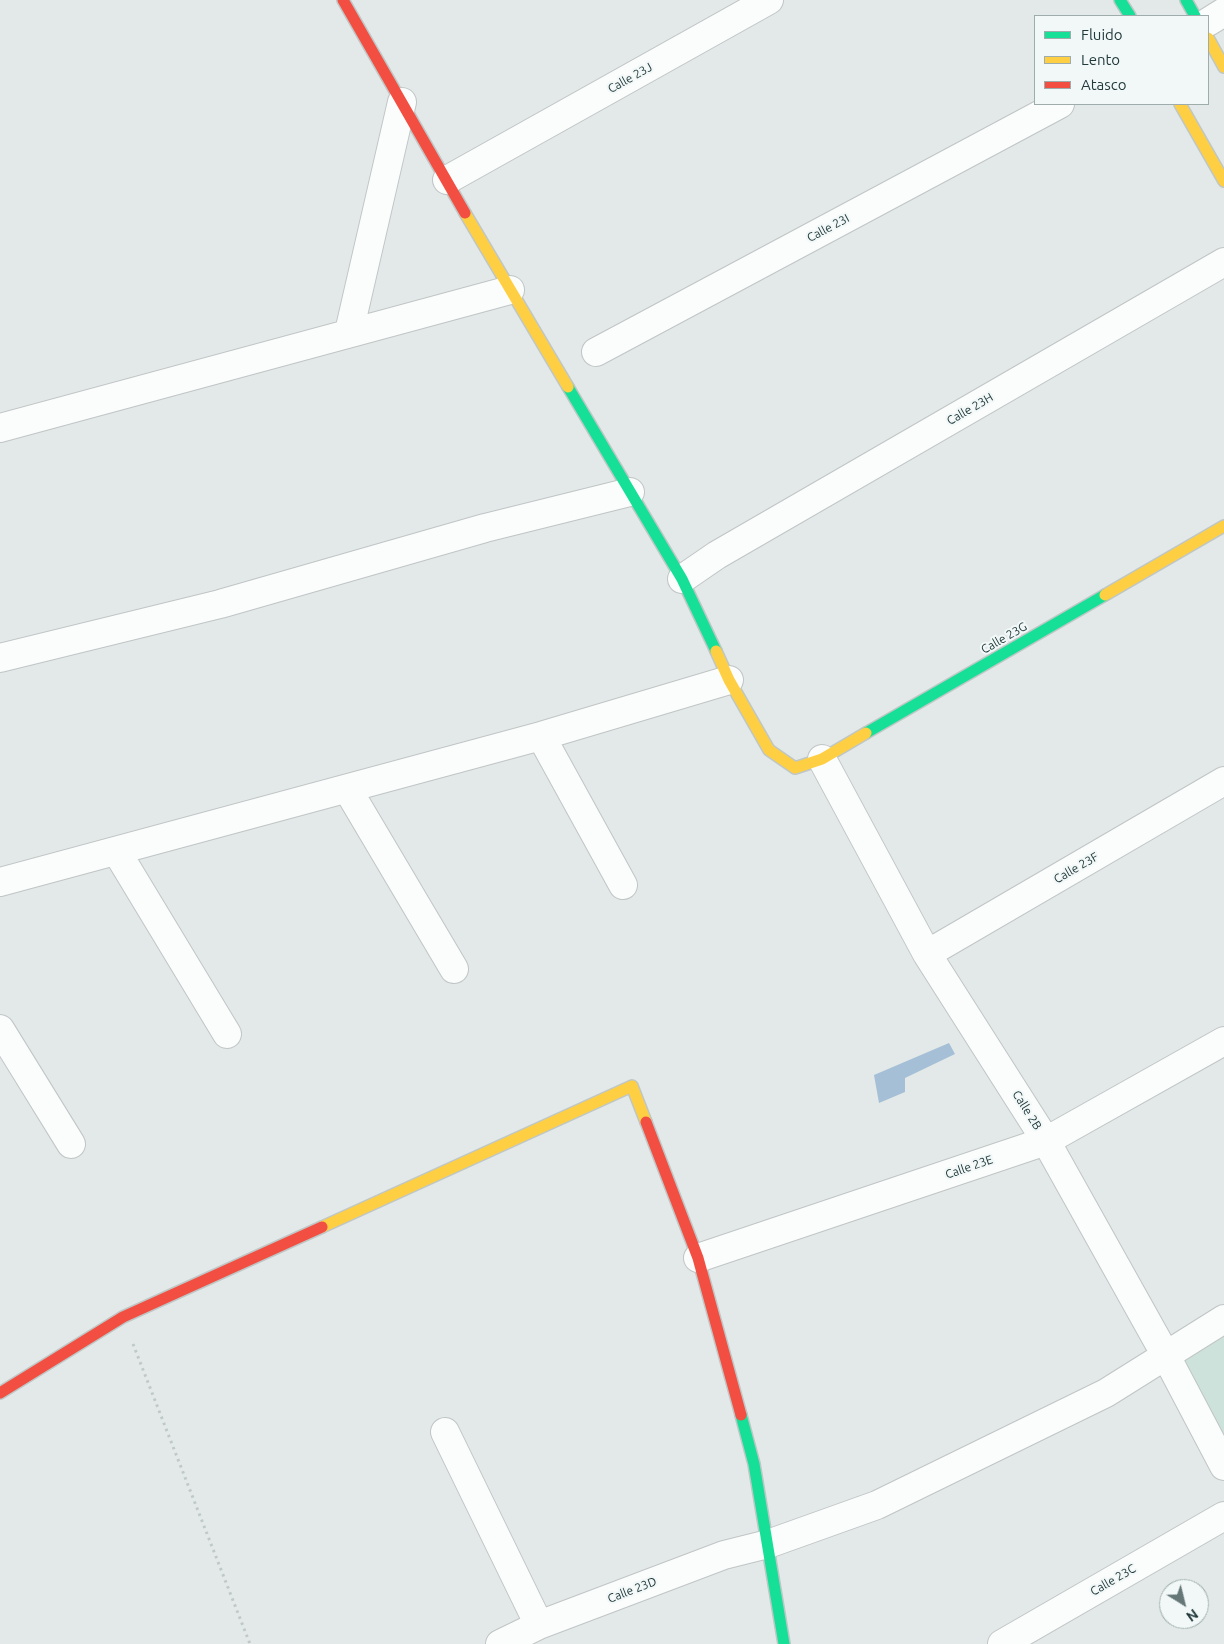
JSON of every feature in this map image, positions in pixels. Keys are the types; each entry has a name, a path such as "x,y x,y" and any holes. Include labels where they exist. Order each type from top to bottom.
{"street":[{"path":"0,882 348,790 541,736 729,680 682,579 510,290 343,0"},
{"name":"Calle 23J","path":"446,180 491,157 769,0"},
{"path":"1120,0 1129,15"},
{"path":"1186,0 1195,15"},
{"path":"1209,21 1224,12"},
{"path":"1209,40 1224,67"},
{"path":"349,332 402,102"},
{"name":"Calle 23I","path":"596,352 1058,105"},
{"path":"1181,105 1224,180"},
{"name":"Calle 23H","path":"682,579 717,555 1224,262"},
{"path":"0,428 349,332 510,290"},
{"path":"0,658 220,604 485,528 630,492"},
{"name":"Calle 23G","path":"729,680 769,750 795,768 822,759 1224,526"},
{"path":"541,736 623,886"},
{"name":"Calle 2B","path":"822,759 927,954 1046,1141 1165,1354 1224,1466"},
{"name":"Calle 23F","path":"927,954 1224,782"},
{"path":"348,790 454,969"},
{"path":"117,852 227,1034"},
{"path":"0,1029 72,1144"},
{"name":"Calle 23E","path":"698,1258 1046,1141 1224,1041"},
{"path":"0,1393 123,1317 632,1086 698,1258 754,1464 784,1644"},
{"path":"1165,1354 1224,1319"},
{"name":"Calle 23D","path":"500,1644 539,1625 724,1554 768,1544 877,1505 1106,1393 1165,1354"},
{"path":"445,1432 539,1625"},
{"name":"Calle 23C","path":"1002,1644 1224,1516"}],"path":[{"path":"123,1317 250,1644"}],"green space":[{"path":"1224,1329 1224,1445 1176,1359"}],"water":[{"path":"949,1043 955,1054 905,1078 905,1092 879,1103 874,1075"}],"traffic: fast":[{"path":"1120,0 1129,15"},
{"path":"1186,0 1194,15"},
{"path":"568,387 682,579 716,651"},
{"path":"866,733 1105,595"},
{"path":"741,1415 754,1464 784,1644"}],"traffic: slow":[{"path":"1209,40 1224,67"},
{"path":"1181,105 1224,181"},
{"path":"465,213 568,387"},
{"path":"1105,595 1224,526"},
{"path":"716,651 729,680 769,750 795,768 822,759 866,733"},
{"path":"322,1227 632,1086 646,1122"}],"traffic: jam":[{"path":"343,0 465,213"},
{"path":"646,1122 698,1258 741,1415"},
{"path":"0,1393 123,1317 322,1227"}]}
